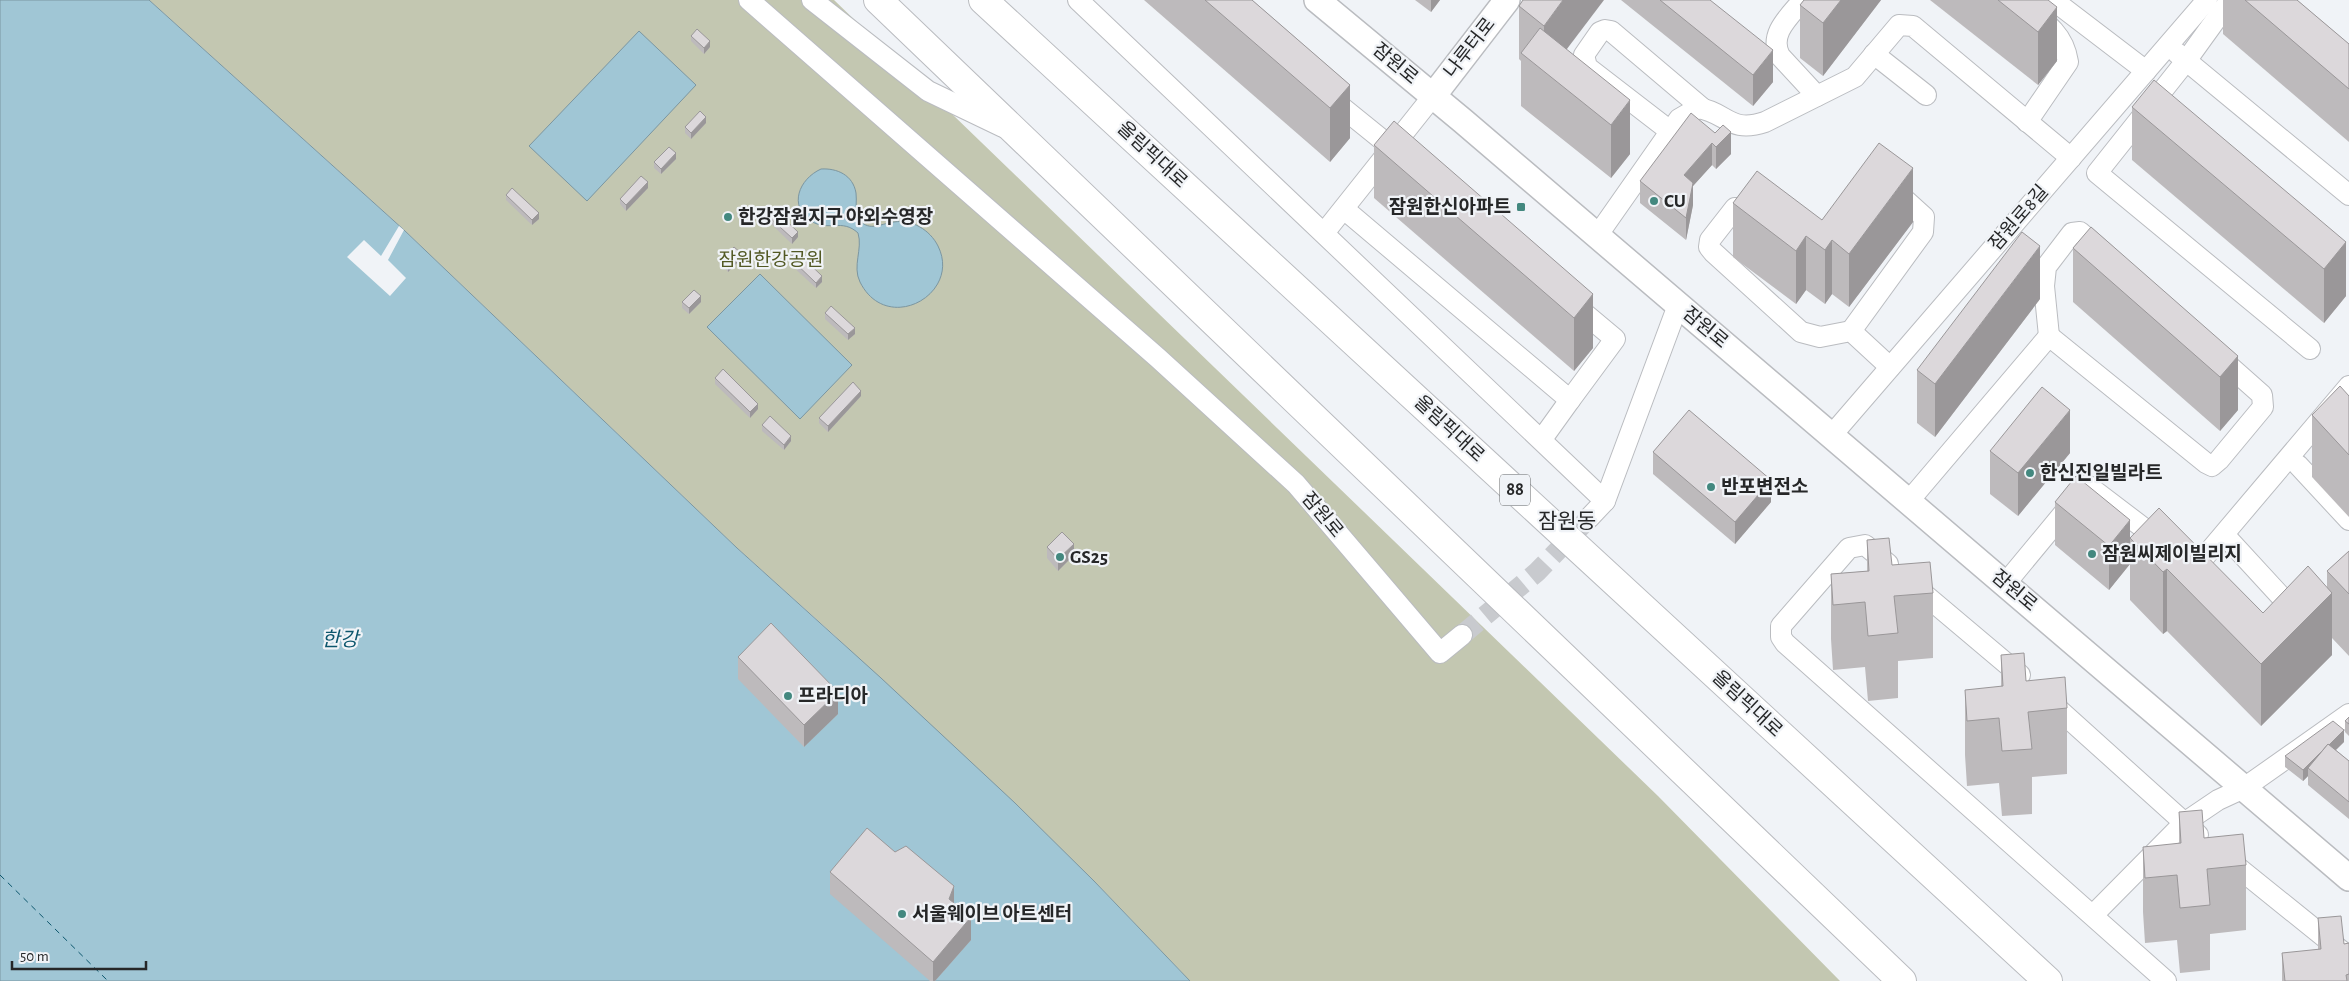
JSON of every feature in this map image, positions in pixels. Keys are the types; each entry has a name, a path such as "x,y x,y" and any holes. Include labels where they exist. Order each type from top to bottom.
{"highway":[{"path":"878,0 1902,981"},
{"name":"올림픽대로","path":"982,0 2048,981"}],"main road":[{"name":"잠원로","path":"1317,0 1433,96 2349,878"},
{"name":"나루터로","path":"1433,96 1507,0"}],"street":[{"name":"잠원로","path":"749,0 1170,370 1296,484 1440,653 1462,635"},
{"path":"812,0 928,91 1022,136"},
{"path":"1803,0 1780,28 1776,39 1776,49 1780,56 1817,96"},
{"path":"2014,0 2057,32 2066,49 2068,62 2027,122"},
{"path":"2053,0 2146,71"},
{"name":"잠원로8길","path":"1831,436 1890,367 2025,251 2070,158 2207,0"},
{"path":"2230,0 2186,61 2097,173 2310,349"},
{"path":"1081,1 1542,438 1605,501"},
{"path":"1670,132 1587,67 1584,55 1600,32 1611,31 1702,108 1735,125 1753,126 1855,77 1899,25 1913,26 2070,158"},
{"path":"2169,45 2349,195"},
{"path":"1874,54 1926,96"},
{"path":"1316,86 1414,167"},
{"path":"1324,233 1433,96"},
{"path":"1597,236 1679,119 1698,108 1702,108"},
{"path":"1767,226 1746,209 1735,208 1710,240 1709,247 1801,332 1820,337 1851,331 1919,240 1924,224 1924,217 1882,179 1873,176"},
{"path":"1344,209 1570,400"},
{"path":"2116,264 2080,232 2072,233 2025,251 2044,286 2049,336 2212,466 2263,407 2264,401 2262,395 2204,343"},
{"path":"1542,438 1615,339 1556,288"},
{"name":"잠원로","path":"1589,518 1605,501 1678,305"},
{"path":"1851,331 1890,367"},
{"path":"1908,502 2049,336"},
{"path":"2005,584 2087,484 2196,567 2347,392"},
{"path":"2211,581 2205,575 2206,568 2330,430 2337,428"},
{"path":"2298,465 2349,520"},
{"path":"2230,540 2306,627"},
{"path":"2166,981 1785,643 1781,637 1780,626 1849,548 1865,545 2012,667 2184,823 2349,957"},
{"path":"2093,915 2184,823 2218,800 2244,788 2349,714"}],"green space":[{"name":"잠원한강공원","path":"149,0 834,0 1658,796 1840,981 1190,981 1094,881 835,636 737,548 404,230"}],"water":[{"name":"한강","path":"0,0 149,0 404,230 737,548 881,678 1015,803 1094,881 1190,981 0,981"},
{"path":"639,31 696,85 587,201 529,146"},
{"path":"821,169 838,171 852,182 856,193 857,217 865,225 874,226 894,222 907,222 920,227 935,240 943,264 940,279 931,293 918,302 903,307 887,306 872,298 860,282 858,276 858,233 846,226 817,224 804,215 800,208 798,201 802,186 813,173"},
{"path":"760,274 852,365 800,419 707,327"}],"pier":[{"path":"399,226 404,230 388,260 406,278 390,296 347,257 364,240 381,256"}],"building":[{"path":"1205,0 1252,0 1350,85 1330,108"},
{"path":"1523,0 1563,0 1544,26 1519,6"},
{"path":"1660,0 1710,0 1773,50 1753,75"},
{"path":"1804,0 1841,0 1823,23 1800,5"},
{"path":"1998,0 2048,0 2057,7 2038,32"},
{"path":"2245,0 2297,0 2349,44 2349,89"},
{"path":"1540,28 1630,100 1611,125 1521,53"},
{"path":"697,29 710,41 704,48 691,36"},
{"path":"2154,80 2346,242 2324,269 2132,107"},
{"path":"700,111 706,117 691,133 685,127"},
{"path":"1691,113 1715,133 1723,125 1731,132 1716,147 1712,143 1684,175 1693,183 1686,218 1640,181"},
{"path":"1394,121 1593,294 1574,318 1374,145"},
{"path":"1879,143 1913,168 1849,254 1832,240 1825,250 1806,236 1796,251 1733,203 1757,171 1822,220"},
{"path":"669,147 676,153 661,169 654,162"},
{"path":"641,176 648,182 626,205 620,199"},
{"path":"512,188 539,213 532,220 506,195"},
{"path":"775,210 798,232 792,238 769,217"},
{"path":"2091,227 2238,356 2220,377 2073,248"},
{"path":"2022,232 2040,246 1935,384 1917,370"},
{"path":"734,247 741,253 728,266 722,259"},
{"path":"796,251 822,276 816,283 790,258"},
{"path":"694,290 701,296 689,308 682,302"},
{"path":"831,306 855,328 848,334 825,313"},
{"path":"723,369 758,404 750,412 715,378"},
{"path":"853,382 861,391 828,426 819,418"},
{"path":"2340,386 2349,396 2349,455 2312,415"},
{"path":"2042,387 2070,410 2018,473 1990,451"},
{"name":"반포변전소","path":"1689,410 1771,480 1735,522 1653,452"},
{"path":"770,416 791,436 784,445 762,425"},
{"path":"2076,476 2130,520 2109,546 2055,502"},
{"path":"2159,508 2263,613 2308,566 2332,593 2261,664 2167,569 2163,572 2130,538"},
{"path":"1062,532 1074,544 1058,559 1047,547"},
{"path":"1889,538 1892,565 1930,562 1933,593 1894,596 1898,633 1868,636 1865,602 1833,605 1831,574 1869,571 1867,540"},
{"path":"2349,551 2349,594 2327,571"},
{"path":"771,623 838,692 804,725 738,657"},
{"path":"2024,653 2026,681 2065,677 2067,708 2028,712 2032,749 2002,751 1999,718 1967,721 1965,690 2003,686 2001,655"},
{"path":"2333,721 2344,730 2303,770 2285,756"},
{"path":"2328,744 2349,761 2349,802 2308,768"},
{"path":"2202,810 2204,838 2243,834 2246,865 2207,869 2210,905 2180,908 2177,875 2145,878 2143,847 2181,843 2179,812"},
{"name":"서울웨이브 아트센터","path":"867,828 895,852 906,846 954,886 949,899 971,917 933,962 830,872"},
{"path":"2341,916 2344,944 2349,943 2349,974 2346,975 2347,981 2285,981 2282,953 2321,949 2318,918"}],"ferry route":[{"path":"0,875 108,981"}],"tunnel":[{"path":"1462,635 1537,572 1589,518"}],"place":[{"name":"CU","path":"1654,201"},
{"name":"잠원한신아파트","path":"1521,207"},
{"name":"한강잠원지구 야외수영장","path":"728,217"},
{"name":"한신진일빌라트","path":"2030,473"},
{"name":"반포변전소","path":"1711,487"},
{"name":"잠원씨제이빌리지","path":"2092,554"},
{"name":"GS25","path":"1060,557"},
{"name":"프라디아","path":"788,696"},
{"name":"서울웨이브 아트센터","path":"902,914"}],"district":[{"name":"잠원동","path":"1567,521"}]}
